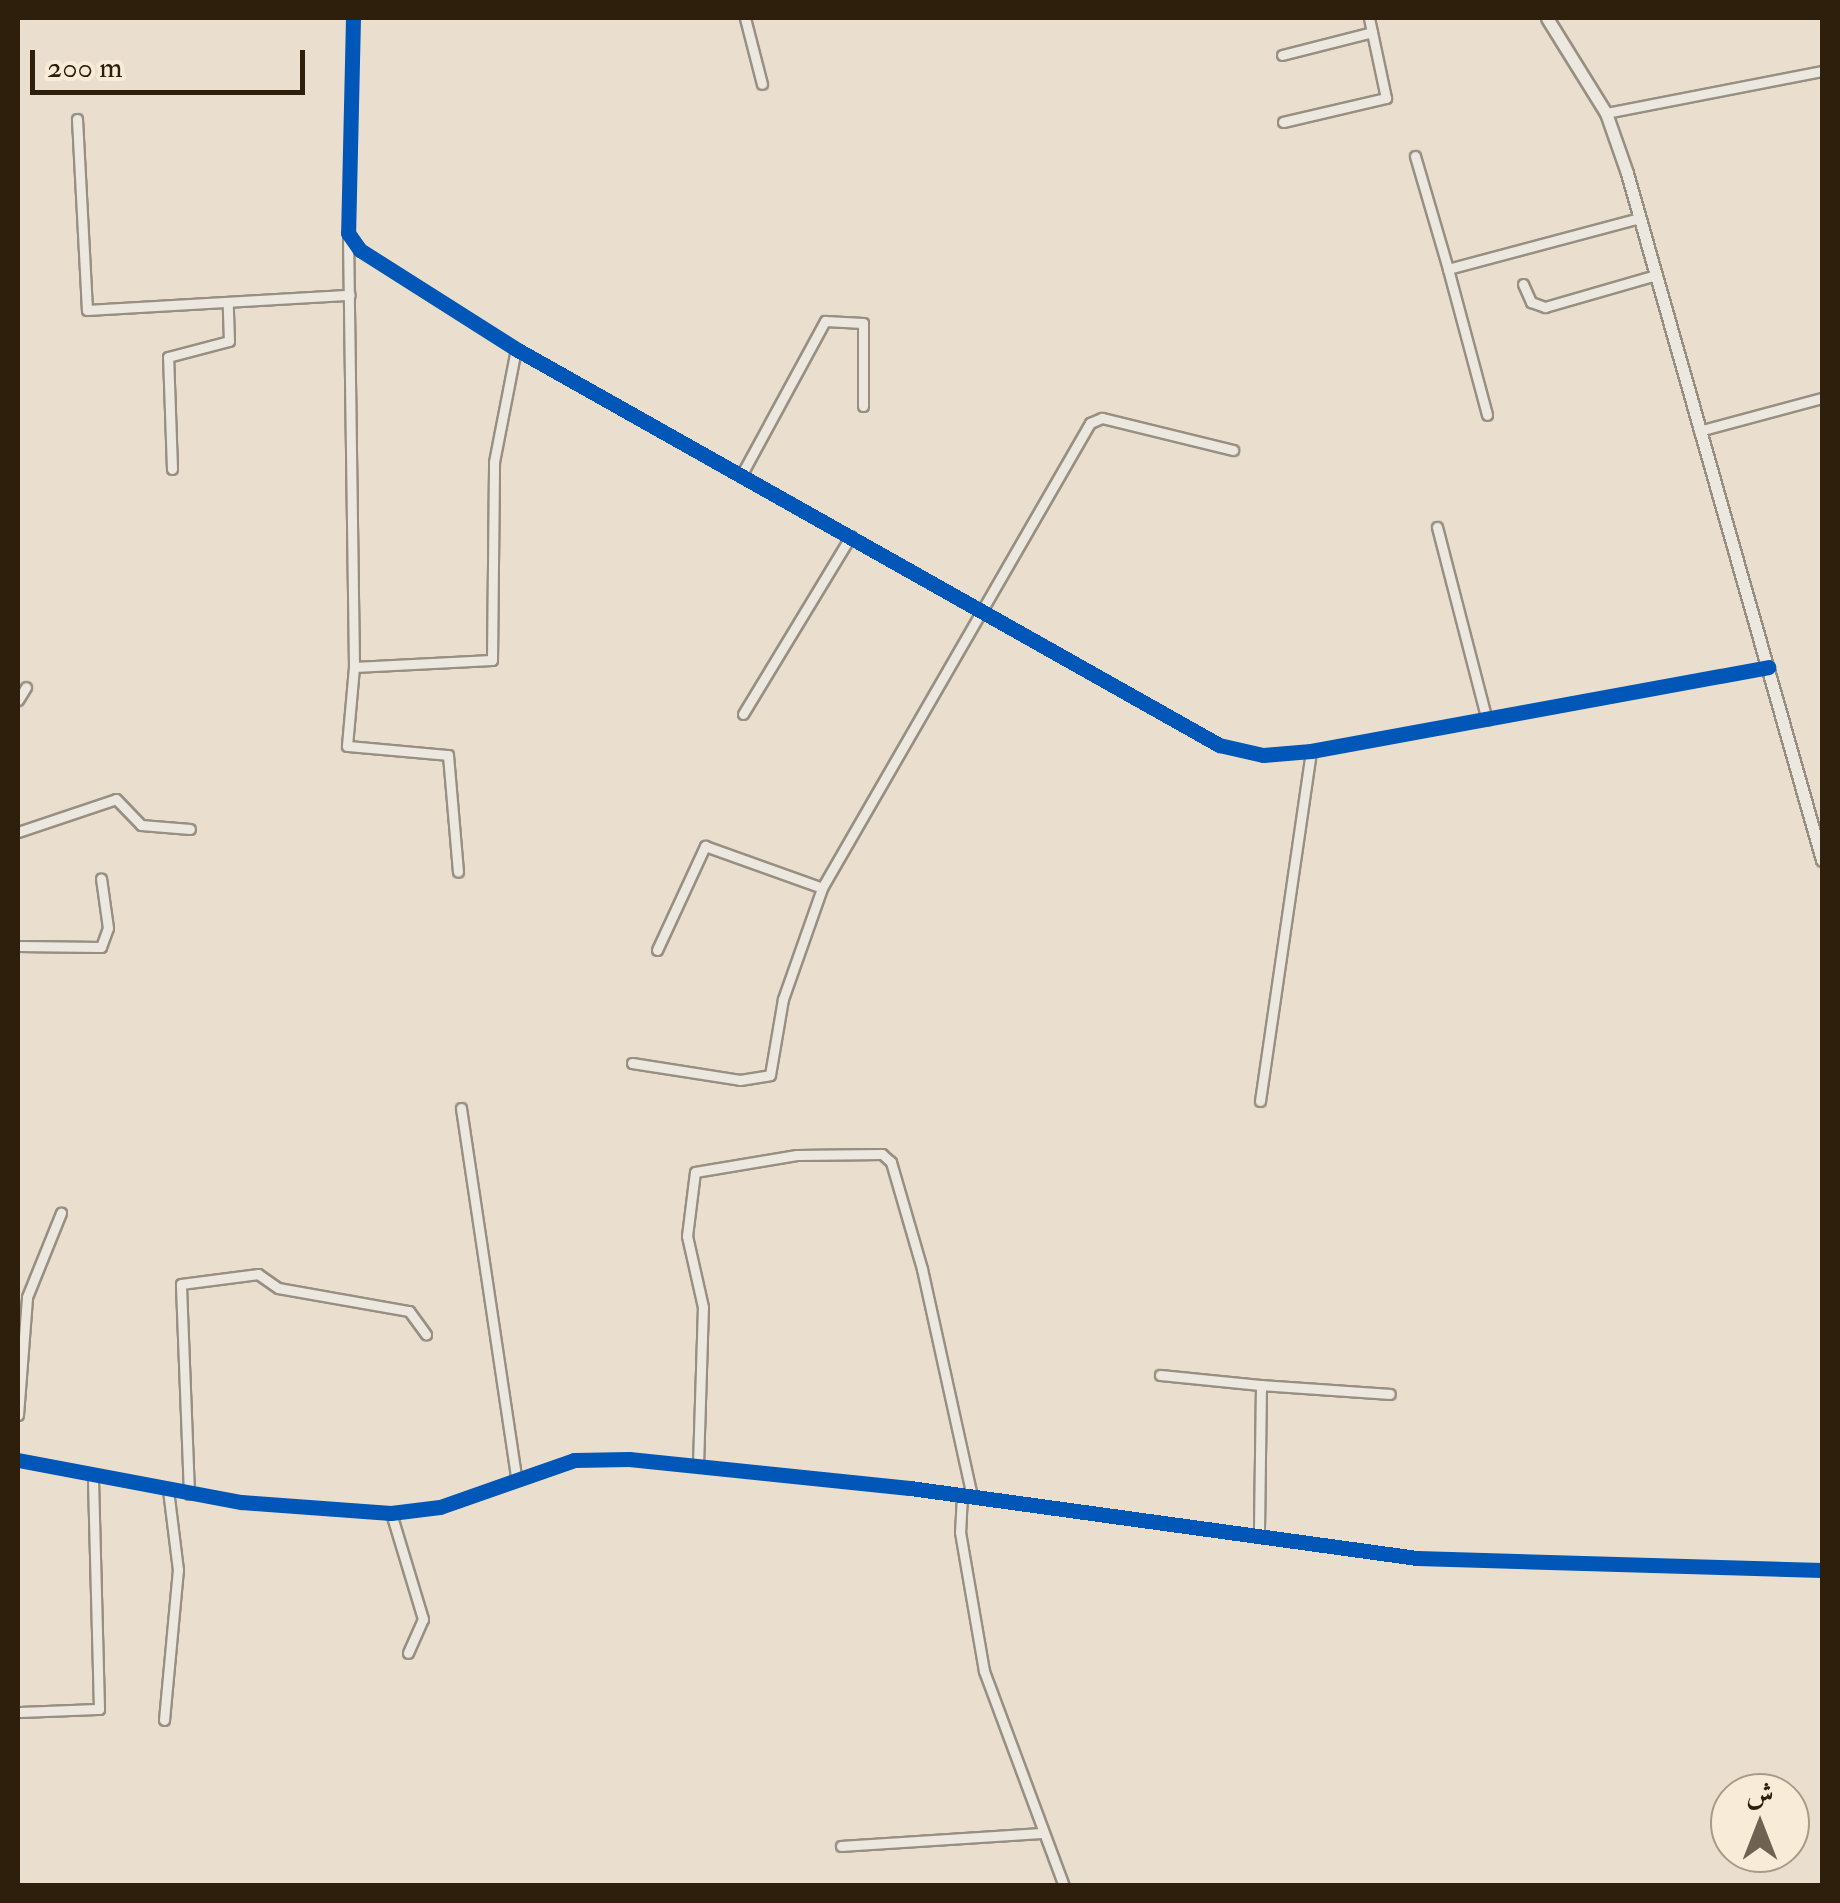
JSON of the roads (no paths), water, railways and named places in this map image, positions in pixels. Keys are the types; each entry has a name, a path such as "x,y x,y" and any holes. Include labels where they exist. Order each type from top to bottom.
{"street":[{"path":"353,18 348,233 354,667 348,748 451,758 458,872"},
{"path":"745,18 762,84"},
{"path":"1283,122 1386,98 1369,18"},
{"path":"1547,18 1606,112 1640,218 1822,860"},
{"path":"1282,55 1372,32"},
{"path":"1606,112 1822,71"},
{"path":"77,119 84,308 228,304 350,295"},
{"path":"1415,156 1487,414"},
{"path":"1448,269 1640,218"},
{"path":"348,233 368,256 516,348 742,472 979,613 1230,750 1311,751 1768,668"},
{"path":"1522,284 1531,302 1545,307 1656,274"},
{"path":"172,469 170,354 229,342 228,304"},
{"path":"742,472 826,321 863,323 863,406"},
{"path":"354,667 492,660 494,462 516,348"},
{"path":"1699,431 1822,398"},
{"path":"632,1063 740,1080 770,1075 783,999 822,888 1095,419 1233,450"},
{"path":"1437,528 1487,720"},
{"path":"743,714 851,536"},
{"path":"18,700 26,686"},
{"path":"1260,1101 1311,751"},
{"path":"18,832 116,799 141,826 190,828"},
{"path":"657,950 706,846 822,888"},
{"path":"18,946 101,947 108,928 101,878"},
{"path":"461,1108 516,1475"},
{"path":"698,1465 703,1307 687,1236 696,1172 797,1155 882,1154 913,1235 967,1496 960,1532 984,1670 1064,1886"},
{"path":"18,1415 26,1297 61,1213"},
{"path":"190,1494 176,1304 181,1284 263,1275 278,1288 408,1311 426,1334"},
{"path":"1160,1375 1390,1394"},
{"path":"1260,1534 1261,1385"},
{"path":"18,1460 190,1494 391,1513 440,1507 516,1475 592,1459 698,1465 967,1496 1417,1558 1822,1570"},
{"path":"18,1712 99,1709 93,1476"},
{"path":"164,1720 178,1570 168,1490"},
{"path":"391,1513 423,1619 408,1653"},
{"path":"840,1846 1042,1833"}]}
